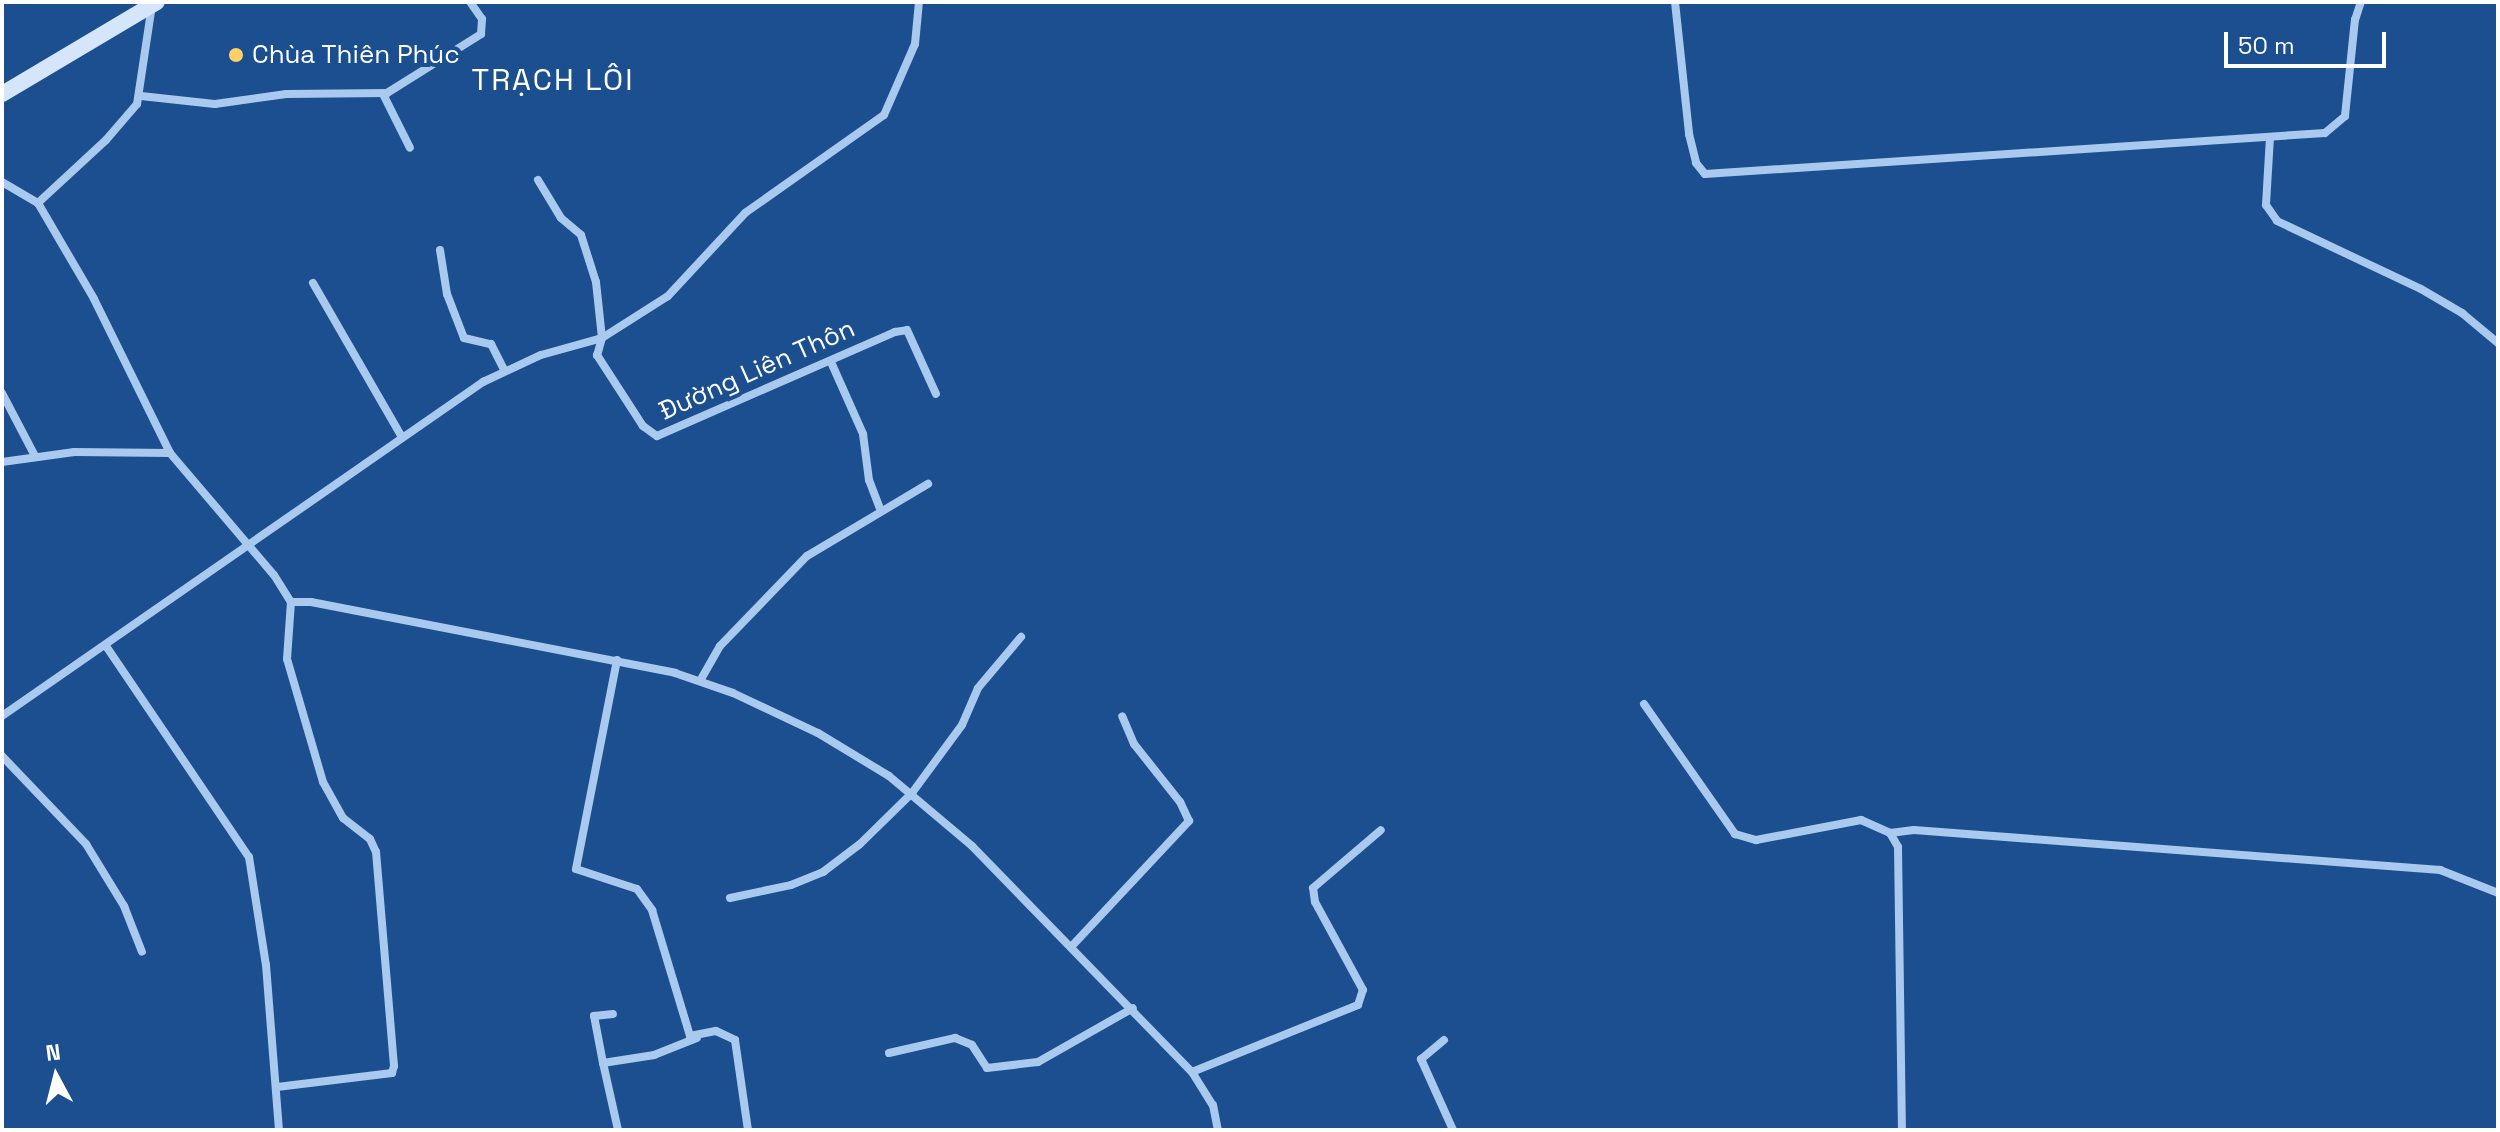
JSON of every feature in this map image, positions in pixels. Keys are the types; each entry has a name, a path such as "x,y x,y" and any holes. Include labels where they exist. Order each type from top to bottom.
{"street":[{"path":"141,96 215,104 286,94 383,94 402,87 481,34 482,19 470,2"},
{"path":"2,716 402,437 504,370 602,338 668,296 745,213 884,115 915,44 919,2"},
{"path":"1675,2 1689,134 1696,163 1705,174 2325,133 2345,116 2361,2"},
{"path":"2,94 155,4"},
{"path":"38,203 106,140 141,96 155,4"},
{"path":"383,94 410,148"},
{"path":"2270,137 2266,205 2277,221 2421,289 2462,313 2498,343"},
{"name":"Đường Liên Thôn","path":"538,180 561,218 581,235 596,282 602,338 597,355 643,426 657,436 907,330 936,394"},
{"path":"2,182 38,203 94,299 170,453 291,602 287,659 323,782 343,818 370,839 376,852 392,1073 277,1087"},
{"path":"440,250 447,294 464,338 491,344 504,370"},
{"path":"313,283 402,437"},
{"path":"831,362 863,434 869,480 881,511"},
{"path":"2,393 35,456"},
{"path":"2,462 35,456 170,453"},
{"path":"700,681 720,646 807,556 928,484"},
{"path":"291,602 311,602 617,660 700,681 818,733 912,793 1133,1008 1192,1072 1213,1105 1218,1130"},
{"path":"730,898 823,872 860,844 912,793 962,725 978,688 1021,637"},
{"path":"106,646 249,857 277,1087 279,1130"},
{"path":"617,660 576,869 637,889 652,910 682,1021 697,1038"},
{"path":"1644,704 1735,834 1756,840 1861,820 1890,833 1914,830 2440,870 2498,893"},
{"path":"1071,947 1189,821 1180,802 1134,744 1122,716"},
{"path":"2,756 86,844 124,906 142,952"},
{"path":"1192,1072 1358,1005 1363,990 1315,902 1313,888 1381,830"},
{"path":"1890,833 1899,862 1902,1130"},
{"path":"889,1053 955,1038 972,1045 987,1068 1038,1062 1133,1008"},
{"path":"613,1014 594,1016 618,1130"},
{"path":"603,1063 654,1055 716,1031 735,1040 748,1130"},
{"path":"1444,1040 1421,1059 1453,1130"}],"place":[{"name":"Chùa Thiên Phúc","path":"236,55"}],"district":[{"name":"TRẠCH LÔI","path":"553,80"}]}
